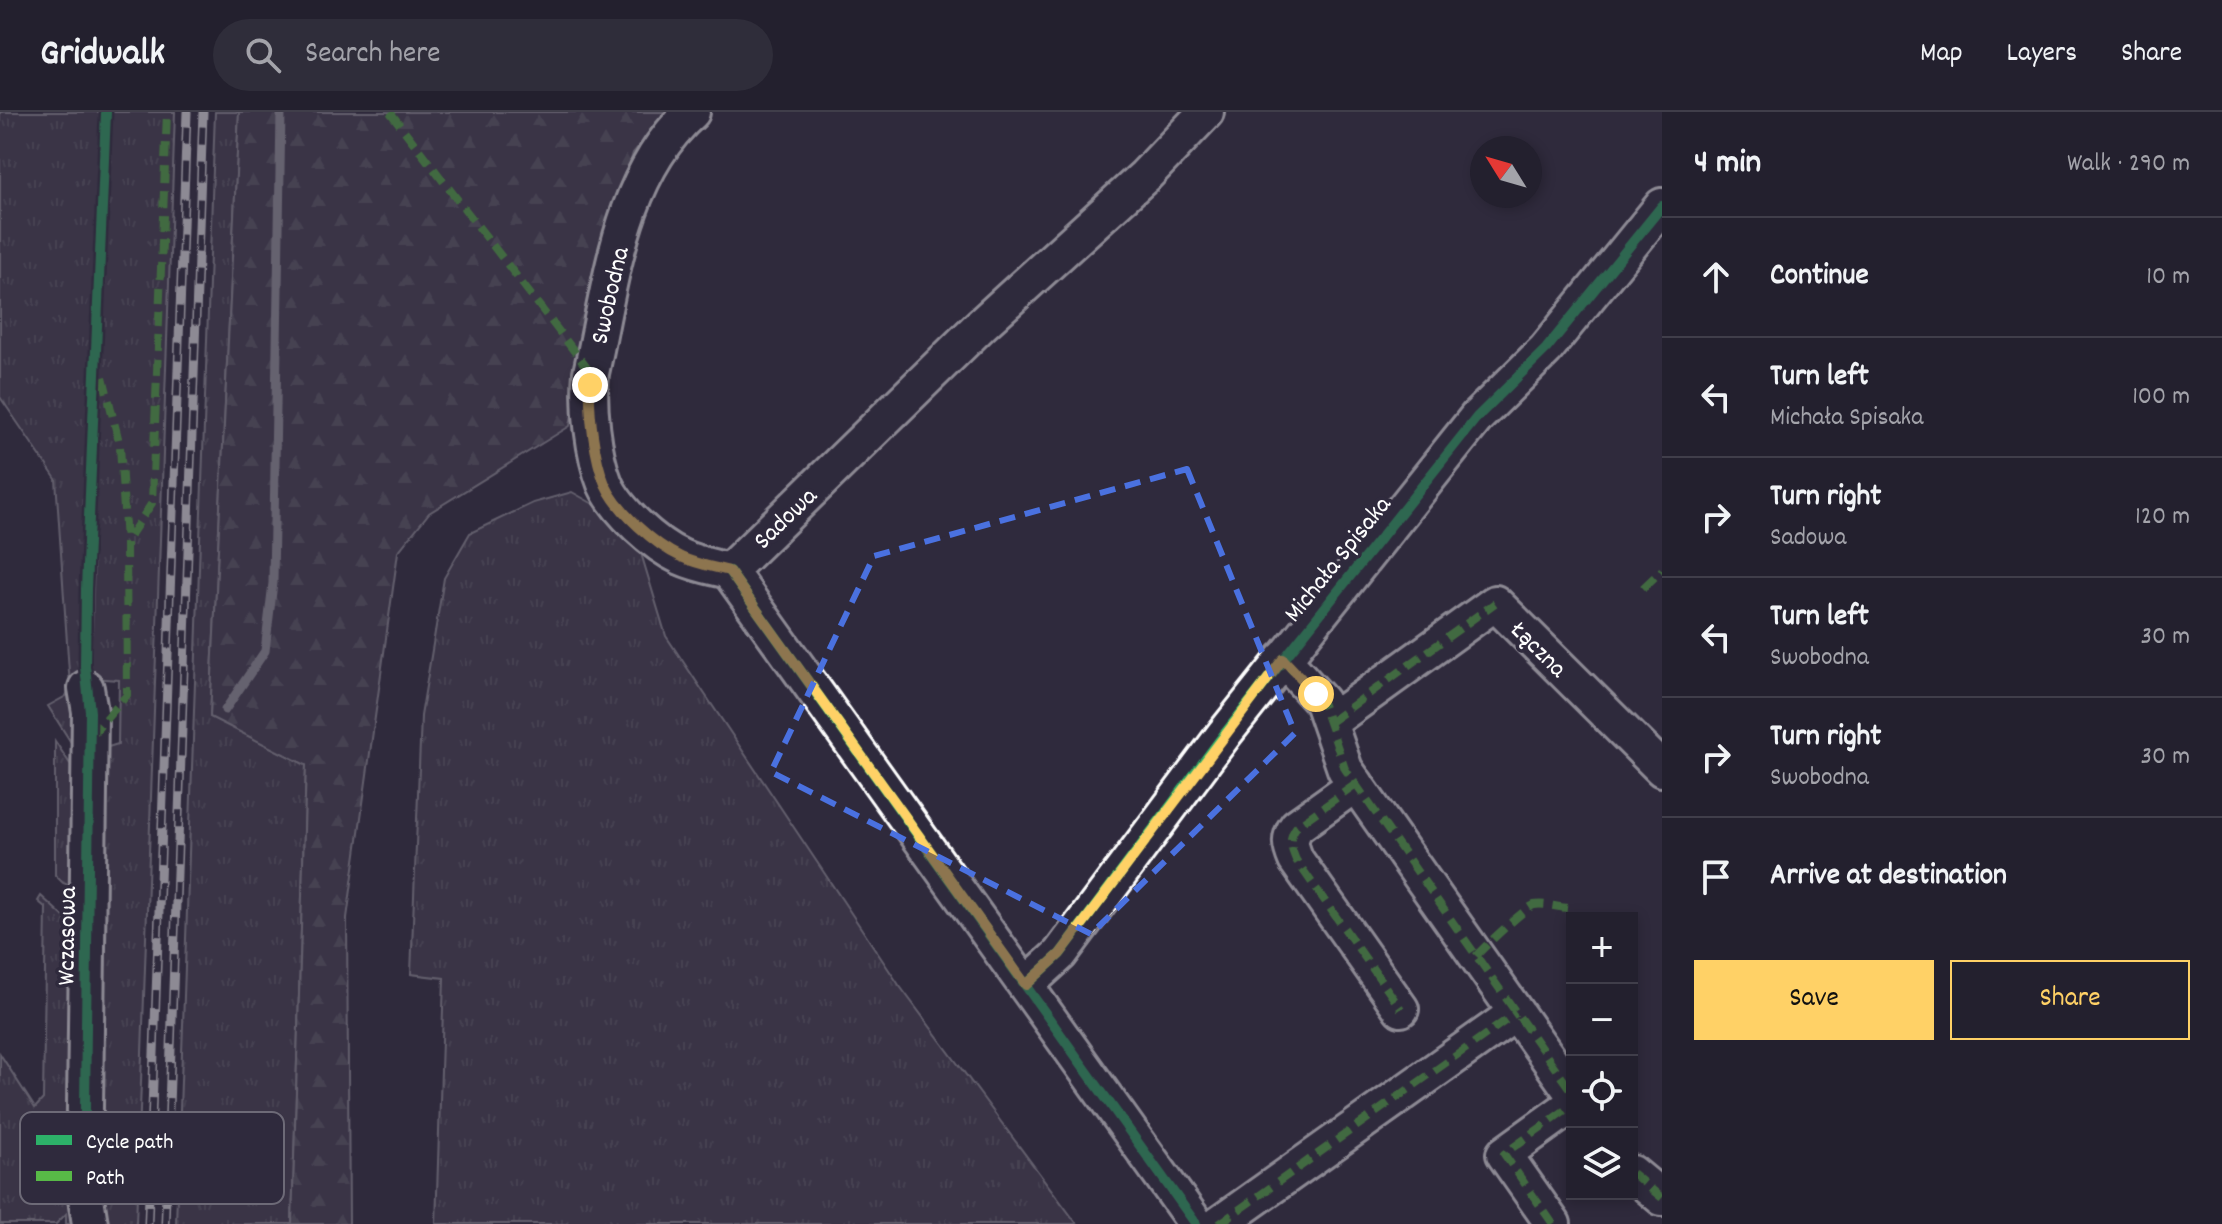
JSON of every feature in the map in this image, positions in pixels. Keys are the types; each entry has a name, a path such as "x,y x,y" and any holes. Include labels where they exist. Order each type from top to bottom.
{"street":[{"name":"Swobodna","path":"692,112 658,150 641,178 630,205 591,373 589,397 602,473 614,498 643,530 673,553 729,571"},
{"name":"Sadowa","path":"1196,1224 729,571 938,366 1145,176 1206,112"},
{"name":"Michała Spisaka","path":"1026,985 1060,954 1283,659 1477,417 1546,349 1662,206"},
{"name":"Łączna","path":"1330,722 1495,603 1662,769"},
{"path":"1283,659 1322,702 1340,758 1356,784 1566,1084"},
{"name":"Wczasowa","path":"85,1112 90,712 86,688"},
{"path":"1356,784 1297,826 1290,835 1291,849 1401,1009"},
{"path":"1219,1224 1516,1013"},
{"path":"1553,1224 1504,1154 1566,1109"},
{"path":"1638,1178 1662,1198"},
{"name":"Wczasowa","path":"87,1204 90,1224"}],"highlighted area":[{"path":"1187,469 1295,733 1091,934 771,772 874,556"}],"green space":[{"path":"0,112 100,112 81,574 78,748 72,744 48,706 66,696 70,687 56,479 0,397"},
{"path":"111,112 175,112 140,1112 99,1112 105,748 118,744 119,680 91,678 97,431"},
{"path":"215,112 239,112 210,717 306,765 292,1224 176,1224 177,1204 284,1204 284,1112 180,1112"},
{"path":"239,112 668,112 633,153 615,214 570,426 429,513 398,552 347,918 349,1224 292,1224 306,765 210,717"},
{"path":"572,492 604,510 640,550 666,636 899,985 1077,1224 436,1224 444,978 411,974 421,716 444,578 470,533 533,503"},
{"path":"55,741 78,776 76,888 63,883 55,875"},
{"path":"41,896 76,928 78,1112 20,1112 20,1204 80,1204 80,1224 66,1224 66,1214 56,1224 0,1224 0,1054 35,1108 43,1099 46,908 38,901"},
{"path":"98,1204 137,1204 136,1224 103,1224"}],"waterway":[{"path":"225,710 265,651 273,583 281,112"}],"railway":[{"path":"152,1112 187,112"},
{"path":"169,1112 203,112"},
{"path":"148,1224 149,1204"},
{"path":"165,1224 166,1204"}],"marked path":[{"path":"90,737 127,695 126,542 152,503 167,112"},
{"path":"390,112 591,373"},
{"path":"103,377 120,446 126,542"},
{"path":"1643,588 1662,570"},
{"path":"1330,722 1495,603"},
{"path":"1283,659 1322,702 1345,769 1566,1083"},
{"path":"1356,784 1297,826 1292,834 1291,846 1296,860 1401,1009"},
{"path":"1476,956 1534,905 1567,908"},
{"path":"1219,1224 1516,1013"},
{"path":"1553,1224 1504,1154 1566,1109"},
{"path":"1638,1178 1662,1198"}],"cycle path":[{"path":"85,1112 90,712 85,666 86,589 106,112"},
{"path":"1026,985 1060,954 1225,733 1477,417 1546,349 1662,206"},
{"path":"729,571 1196,1224"}],"route":[{"path":"590,385 589,397 602,473 614,498 643,530 673,553 699,564 729,571 1026,985 1060,954 1283,659 1316,694"}]}
